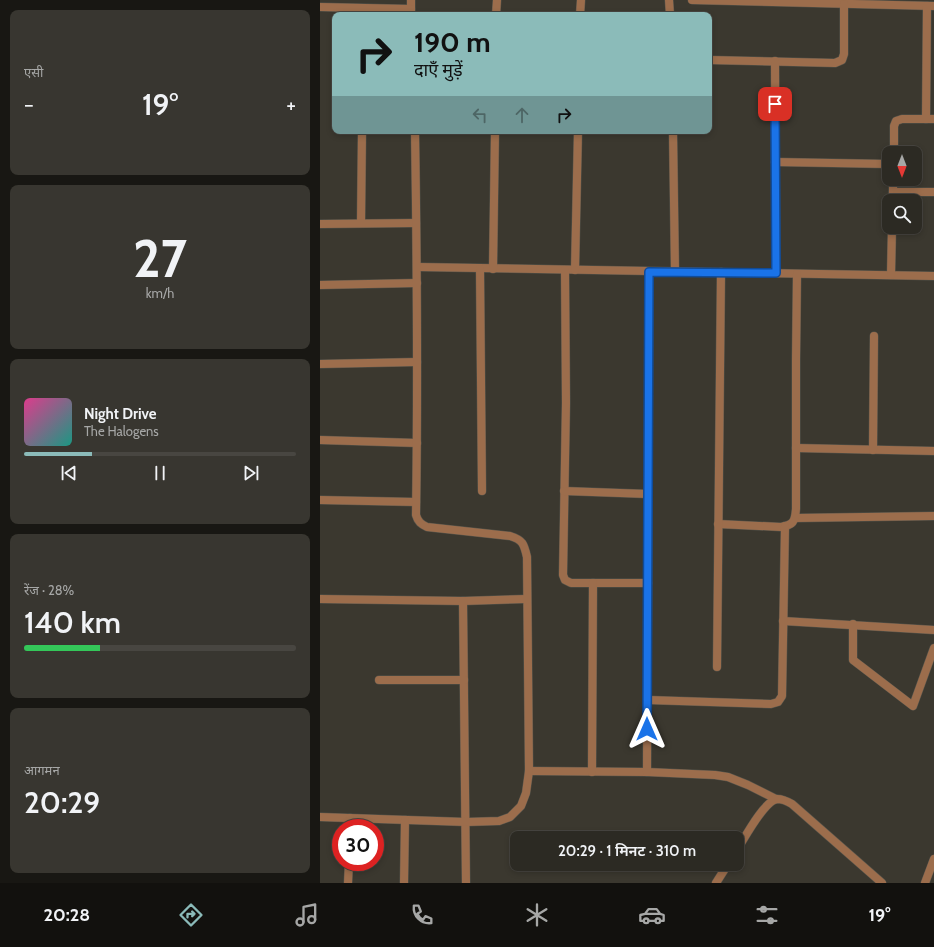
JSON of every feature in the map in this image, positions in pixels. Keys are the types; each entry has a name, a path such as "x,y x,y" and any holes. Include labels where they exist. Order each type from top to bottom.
{"street":[{"path":"320,7 363,12 411,12 411,0"},
{"path":"496,0 496,12"},
{"path":"580,12 581,0"},
{"path":"669,0 670,12"},
{"path":"692,0 817,2 844,4 891,2 930,6 930,119 902,119 896,121 894,126 894,146"},
{"path":"712,60 836,63 842,60 844,54 844,4"},
{"path":"775,61 776,273"},
{"path":"361,223 362,134"},
{"path":"320,817 466,822 500,821 510,817 521,806 526,793 529,770 526,599 527,557 525,546 519,539 510,536 427,527 421,525 417,520 416,515 418,268 415,134"},
{"path":"492,269 495,134"},
{"path":"575,270 578,134"},
{"path":"673,134 675,272"},
{"path":"775,162 882,164"},
{"path":"893,186 893,192 934,192"},
{"path":"320,224 416,224"},
{"path":"891,275 892,234"},
{"path":"418,268 934,276"},
{"path":"480,269 482,491"},
{"path":"565,270 566,402 563,575 565,580 571,583 648,583"},
{"path":"647,772 649,272"},
{"path":"717,667 721,272"},
{"path":"718,524 788,526 793,523 795,518 797,274"},
{"path":"320,285 417,283"},
{"path":"873,450 874,336"},
{"path":"320,364 417,362"},
{"path":"320,440 417,443"},
{"path":"796,448 934,451"},
{"path":"564,491 648,494"},
{"path":"320,500 416,502"},
{"path":"795,518 934,516"},
{"path":"648,700 771,704 778,702 782,696 785,526"},
{"path":"592,772 593,583"},
{"path":"320,600 463,601 526,599"},
{"path":"463,601 466,883"},
{"path":"783,621 934,630"},
{"path":"853,624 853,660 913,706 934,648"},
{"path":"379,680 464,680"},
{"path":"529,770 647,772 728,777 776,799 784,800 792,804 882,883"},
{"path":"744,839 761,813 776,799"},
{"path":"404,883 405,820"},
{"path":"925,883 934,859"},
{"path":"348,871 348,883"},
{"path":"716,883 724,871"}],"route":[{"path":"647,729 649,272 776,273 775,104"}]}
